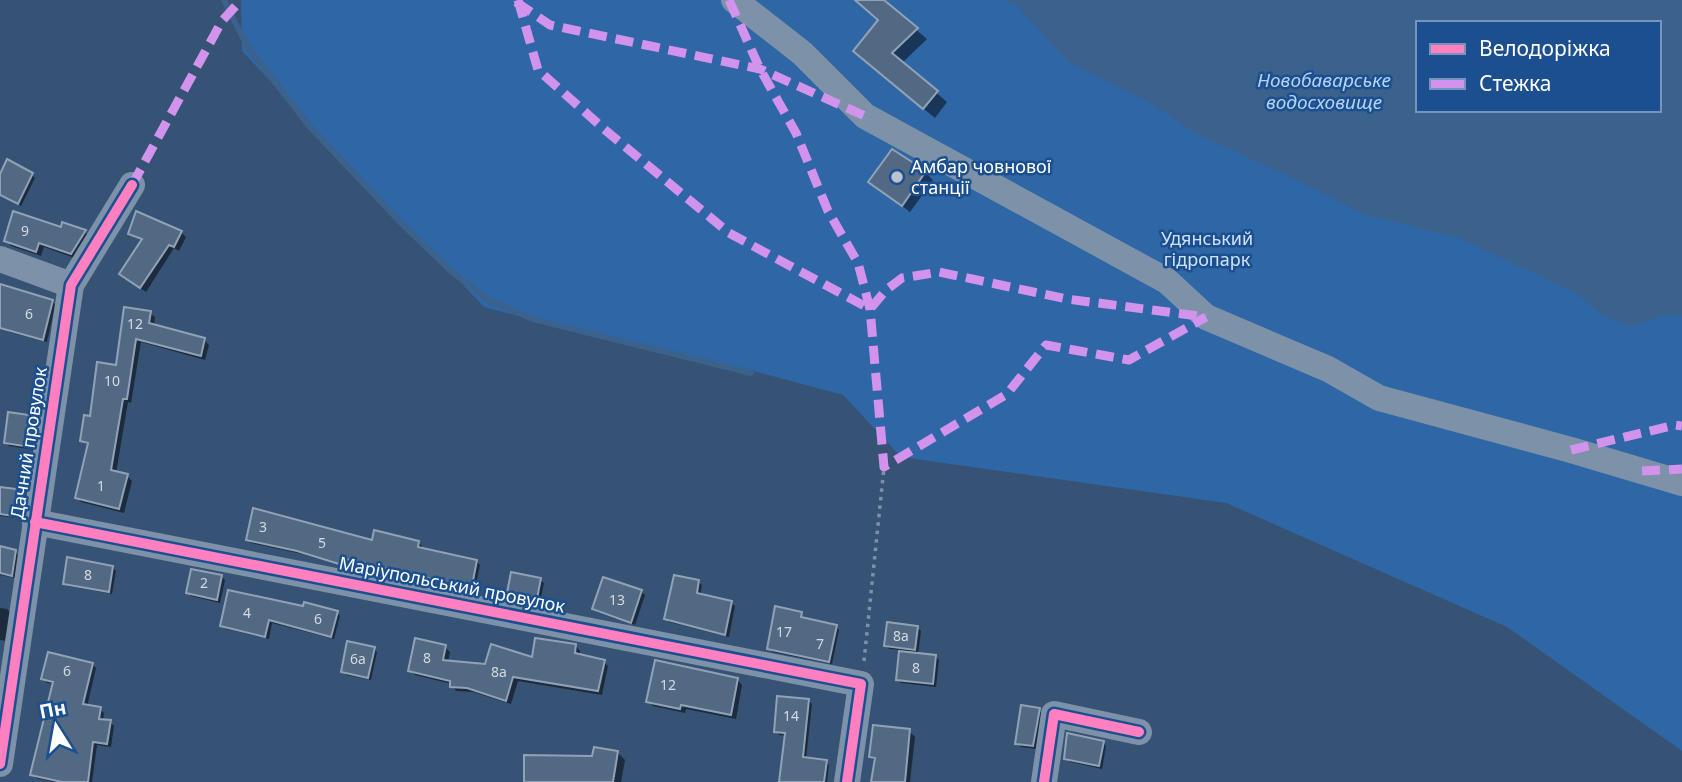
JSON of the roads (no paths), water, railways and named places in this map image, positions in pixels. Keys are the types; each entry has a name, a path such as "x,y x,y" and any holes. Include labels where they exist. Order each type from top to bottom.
{"street":[{"path":"734,0 802,53 864,117 1167,281 1206,317 1328,369 1378,398 1682,483"},
{"name":"Дачний провулок","path":"0,765 71,285 132,185"},
{"path":"0,259 71,285"},
{"name":"Маріупольський провулок","path":"35,522 861,684 847,782"},
{"path":"1044,782 1054,714 1139,732"}],"water":[{"name":"Новобаварське водосховище","path":"1003,0 1682,0 1682,316 1671,314 1631,326 1602,315 1576,293 1459,238 1363,214 1197,134 1147,101 1067,61 1017,6"}],"waterway":[{"path":"224,0 247,46 310,127 401,223 452,272 488,300 533,319 751,373"}],"place":[{"name":"Амбар човнової станції","path":"897,177"}],"park label":[{"name":"Удянський гідропарк","path":"1207,249"}]}
